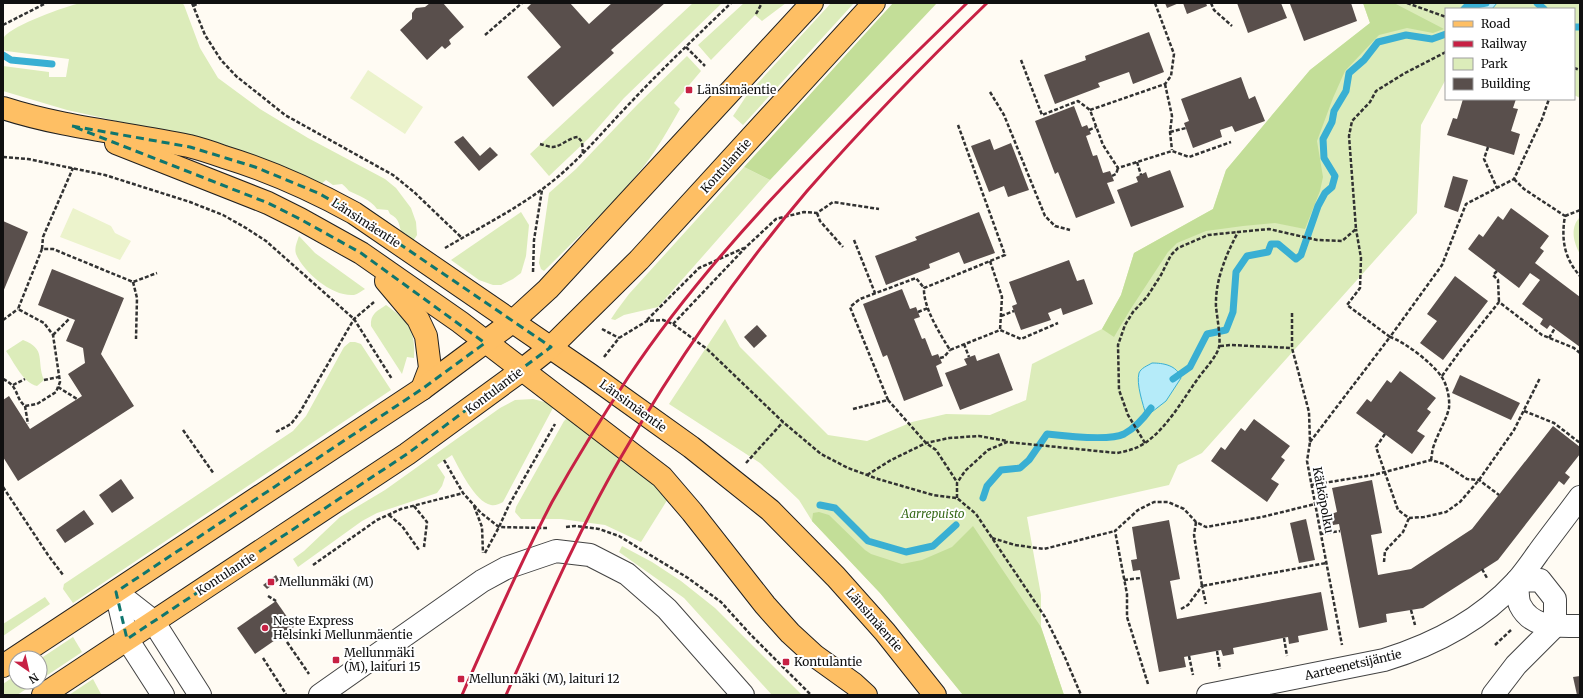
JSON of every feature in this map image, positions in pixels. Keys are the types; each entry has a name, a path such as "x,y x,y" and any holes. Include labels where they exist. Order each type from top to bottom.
{"main road":[{"path":"3,666 422,389 486,343 512,322 548,289 812,3"},
{"name":"Kontulantie","path":"43,695 408,454 551,347 639,260 874,3"},
{"name":"Länsimäentie","path":"3,108 72,126 190,147 255,167 318,193 354,213 512,322 551,347 691,447 770,510 836,577 880,626 935,695"},
{"name":"Länsimäentie","path":"72,126 268,203 361,253 460,322 662,477 692,512 765,605 790,633 815,656 854,684 866,695"},
{"path":"361,253 414,313 426,336 430,368 422,389"}],"street":[{"name":"Aarteenetsijäntie","path":"1208,695 1397,656 1452,632 1492,605 1517,581 1580,497"},
{"path":"315,686 482,581 506,568 556,551 590,555 627,574 667,609 743,695"},
{"path":"1493,695 1516,665 1555,626 1556,599 1540,580 1517,581 1519,604 1533,621 1555,626 1580,626"},
{"path":"116,592 153,621 200,695"},
{"path":"116,592 127,639 163,695"}],"path":[{"path":"3,25 46,3"},
{"path":"199,3 193,5 205,35 221,60 236,76 285,115 393,175 414,192 462,238"},
{"path":"485,35 522,3"},
{"path":"441,250 488,225 542,190 583,154 631,101 731,3"},
{"path":"756,14 762,3"},
{"path":"1090,110 1165,84 1171,76 1174,54 1155,3"},
{"path":"1211,3 1214,10 1232,26"},
{"path":"1407,3 1445,17"},
{"path":"686,47 706,66"},
{"path":"1431,460 1433,447 1449,408 1448,391 1442,376 1432,366 1400,341 1390,338 1347,305 1360,288 1361,258 1356,229 1349,136 1352,121 1370,102 1376,91 1405,73 1445,53"},
{"path":"1021,60 1042,115 1078,101 1090,110 1103,145 1118,168"},
{"path":"1165,84 1172,116 1170,132 1172,151"},
{"path":"990,92 1004,115 1045,216 1055,226 1070,230"},
{"path":"1310,442 1390,338 1442,265 1466,204 1514,179 1549,100"},
{"path":"924,288 1005,255 958,125"},
{"path":"1089,130 1096,127"},
{"path":"1170,132 1186,128"},
{"path":"540,144 553,147 570,138 578,137 582,142 583,154"},
{"path":"1118,168 1172,151 1189,157 1231,142"},
{"path":"1488,147 1484,159 1497,188"},
{"path":"3,157 28,159 105,175 190,202 223,215 246,228 266,241 354,319 392,379"},
{"path":"1136,162 1141,174"},
{"path":"4,318 18,309 42,249 43,237 73,168"},
{"path":"1112,176 1116,174 1118,168"},
{"path":"1514,179 1524,189 1565,216"},
{"path":"534,274 532,270 534,240 542,190"},
{"path":"673,324 746,247 776,219 804,212 817,213 833,202 878,208"},
{"path":"1565,216 1580,210"},
{"path":"817,213 820,222 843,246"},
{"path":"1565,216 1562,233 1565,251 1580,276"},
{"path":"1145,443 1128,415 1119,390 1118,345 1125,325 1133,312 1147,297 1161,275 1171,255 1178,248 1208,235 1268,229 1317,240 1342,241 1356,229"},
{"path":"867,475 891,460 926,444 949,438 979,436 1007,442 1050,445 1117,453 1131,450 1145,443 1167,422 1210,363 1220,346 1216,306 1217,290 1221,270 1238,232"},
{"path":"854,240 875,293"},
{"path":"619,338 647,321 699,268 746,247"},
{"path":"42,249 53,249 133,282 157,273"},
{"path":"990,261 1002,297 1000,330"},
{"path":"1442,376 1463,346 1499,302 1498,280 1493,275 1497,271"},
{"path":"950,350 940,335 928,308 924,296 924,288 916,278 860,299 850,307 888,400 926,444 936,450 956,478 957,498"},
{"path":"133,282 137,298 136,339"},
{"path":"276,432 291,424 300,412 354,319 375,301"},
{"path":"1499,302 1542,335 1574,348 1580,353"},
{"path":"918,312 928,308"},
{"path":"3,379 13,385 19,402 25,406 37,404 56,392 60,382 53,335 44,323 18,309"},
{"path":"1001,316 1014,311"},
{"name":"Kätköpolku","path":"1292,313 1292,348 1309,412 1310,442 1307,461 1346,667"},
{"path":"53,335 70,318"},
{"path":"647,321 663,320 673,324 707,349 783,422 821,454 848,468 867,475 933,495 957,498 976,514 1045,617 1064,655 1081,695"},
{"path":"940,358 944,358 950,350 1000,330 1021,339 1058,323"},
{"path":"1549,338 1555,328"},
{"path":"964,344 969,357"},
{"path":"1220,346 1231,345 1292,348"},
{"path":"44,380 59,377"},
{"path":"1385,434 1376,447 1398,510 1409,518 1424,517 1446,512 1460,502 1479,480 1514,430 1540,378"},
{"path":"13,385 25,379"},
{"path":"58,387 77,399"},
{"path":"853,409 888,400"},
{"path":"25,406 28,424"},
{"path":"1524,411 1554,423 1580,443"},
{"path":"473,504 482,527 484,556 491,540 500,527 509,505 558,419"},
{"path":"746,463 783,422"},
{"path":"183,430 214,474"},
{"path":"957,483 965,471 988,450 1007,442"},
{"path":"444,460 463,493 473,504 500,527"},
{"path":"1311,485 1373,475 1431,460 1444,464 1467,480 1479,480 1499,495"},
{"path":"3,487 63,575"},
{"path":"313,565 377,520 401,509 463,493"},
{"path":"992,538 1015,545 1044,549 1114,531 1138,510 1154,502 1168,502 1184,508 1196,522 1206,527 1262,517 1315,504"},
{"path":"414,506 426,522 424,547"},
{"path":"389,515 402,526 419,550"},
{"path":"1384,562 1385,552 1402,532 1409,518"},
{"path":"1196,522 1194,535 1206,604"},
{"path":"1114,531 1127,594 1127,617 1148,684"},
{"path":"1321,534 1340,531"},
{"path":"1181,609 1188,605 1202,586 1326,563"},
{"path":"1124,580 1141,578"},
{"path":"268,596 276,601"},
{"path":"1411,610 1416,628"},
{"path":"1284,638 1287,656"},
{"path":"287,642 315,686"},
{"path":"1217,651 1220,669"},
{"path":"1189,656 1193,675"},
{"path":"263,658 286,694"}],"highlighted area":[{"path":"72,126 190,147 255,167 318,193 354,213 551,347 407,454 127,639 116,592 422,389 485,343 361,253 300,219 268,203"}],"green space":[{"path":"81,3 182,3 200,48 218,78 260,109 308,138 385,179 396,188 411,208 416,222 417,235 412,243 402,236 400,226 396,218 390,214 388,210 377,209 368,200 349,191 342,184 333,185 326,180 319,186 171,133 67,110 3,91 3,66 49,72 49,77 66,77 69,59 6,51 3,50 3,40 9,32 28,22 52,12"},
{"path":"693,3 722,3 624,98 589,138 549,176 530,154"},
{"path":"744,3 786,3 762,21 755,15 711,60 698,45"},
{"path":"831,3 854,3 743,125 733,116 747,95"},
{"path":"893,3 937,3 770,180 744,167"},
{"name":"Aarrepuisto","path":"1363,3 1580,3 1580,98 1575,96 1575,8 1445,8 1445,81 1421,125 1417,213 1202,453 1178,465 1169,485 1027,517 1041,595 1041,627 1064,695 963,695 880,593 812,521 799,500 760,463 669,404 725,319 740,347 828,435 867,441 912,422 946,414 990,415 1026,400 1032,364 1102,329 1121,295 1134,253 1213,209 1226,170 1310,70 1370,23"},
{"path":"1363,3 1394,3 1444,29 1433,33 1407,28 1379,35 1345,71 1317,141 1323,177 1320,191 1305,229 1275,223 1243,226 1206,231 1177,243 1168,252 1114,337 1102,329 1121,295 1134,253 1213,209 1226,170 1310,70 1370,23"},
{"path":"687,56 701,71 674,103 680,109 654,152 644,166 596,220 544,271 541,269 539,263 549,193 576,169 637,105"},
{"path":"368,70 423,107 405,134 350,98"},
{"path":"744,167 770,180 658,307 624,315 615,320 611,319 629,294"},
{"path":"73,208 111,226 115,233 131,241 120,260 60,237"},
{"path":"521,212 529,225 526,256 521,273 513,279 501,285 493,285 479,280 451,260"},
{"path":"1580,217 1580,254 1574,240 1574,230"},
{"path":"299,236 315,253 365,289 354,295 346,295 329,288 312,276 305,269 295,252"},
{"path":"386,305 405,321 412,333 414,358 407,357 402,374 371,326 373,316 377,311"},
{"path":"23,340 35,347 40,356 44,380 37,386 27,381 23,377 6,351"},
{"path":"350,342 361,344 391,390 73,603 63,589 64,584 293,431 306,416 344,347"},
{"path":"533,399 554,406 503,502 496,505 491,505 485,503 479,498 468,484 452,455 437,465 445,477 442,486 437,493 377,513 362,521 298,567 293,559 304,551 340,517 385,490 500,408 515,400"},
{"path":"569,416 671,494 641,542 605,525 561,519 521,519 515,512 516,507 564,421"},
{"path":"819,512 829,515 871,554 902,564 922,560 952,547 973,526 1041,627 1064,695 963,695 880,593 812,521 813,513"},
{"path":"622,546 652,562 681,581 715,608 802,695 772,695 684,598 619,552"},
{"path":"45,597 50,604 3,636 3,624"},
{"path":"73,637 82,652 48,675 48,654"},
{"path":"93,679 101,694 69,695"},
{"path":"8,681 8,690 25,690 17,695 3,695 3,684"}],"water":[{"path":"1465,3 1497,3 1493,8 1466,8"},
{"path":"1152,363 1165,364 1173,368 1181,378 1166,401 1146,415 1140,394 1138,378 1141,370"}],"building":[{"path":"430,3 443,3 464,27 449,40 451,44 445,49 442,46 427,60 400,30 412,19 412,13 416,8 425,7"},
{"path":"532,3 570,3 589,24 612,3 665,3 611,50 614,53 553,107 527,77 561,47 527,8"},
{"path":"1165,3 1179,3 1167,8"},
{"path":"1183,3 1206,3 1207,6 1187,14"},
{"path":"1237,3 1281,3 1287,18 1248,33"},
{"path":"1351,3 1357,21 1304,41 1290,4"},
{"path":"1149,32 1164,72 1133,84 1129,72 1098,83 1100,87 1055,104 1044,75 1086,60 1085,56"},
{"path":"1241,77 1249,99 1255,96 1265,121 1235,132 1232,126 1220,130 1222,137 1193,148 1184,123 1189,121 1181,99"},
{"path":"1463,100 1516,100 1513,108 1518,109 1511,131 1520,134 1514,155 1447,135 1453,118 1457,119"},
{"path":"1074,106 1082,127 1087,125 1091,134 1086,136 1093,156 1097,155 1103,173 1110,171 1114,181 1107,183 1115,203 1076,218 1058,172 1055,174 1035,121"},
{"path":"463,136 480,156 490,147 498,155 479,171 454,142"},
{"path":"990,139 994,150 1011,143 1029,190 1008,197 1004,186 989,192 971,146"},
{"path":"1170,170 1184,207 1131,227 1117,190 1138,182 1136,177 1146,172 1148,178"},
{"path":"1453,176 1468,180 1458,212 1444,207"},
{"path":"1511,208 1549,236 1540,248 1544,251 1535,263 1580,297 1580,347 1550,325 1547,329 1540,324 1543,319 1522,304 1540,280 1530,273 1519,288 1468,249 1479,234 1483,237 1498,216 1503,220"},
{"path":"979,212 995,253 964,264 959,252 929,264 930,268 886,285 875,256 917,240 915,237"},
{"path":"3,221 28,232 3,292"},
{"path":"1069,260 1077,281 1084,279 1093,304 1063,315 1061,308 1048,313 1051,320 1021,330 1012,306 1017,304 1009,282"},
{"path":"52,269 124,298 101,354 134,406 18,481 3,457 3,400 9,396 30,429 82,396 68,374 85,363 83,348 66,341 75,320 38,305"},
{"path":"1455,276 1488,301 1443,360 1420,343 1437,321 1427,314"},
{"path":"902,289 910,309 916,307 920,317 914,319 922,339 925,338 932,356 938,354 942,363 936,366 943,386 904,401 887,355 883,357 863,304"},
{"path":"757,325 767,336 754,348 744,337"},
{"path":"999,353 1013,390 960,410 945,373 967,365 964,359 975,355 977,361"},
{"path":"1400,371 1436,398 1427,409 1431,412 1417,431 1425,436 1412,454 1356,413 1367,399 1371,402 1387,380 1391,383"},
{"path":"1460,375 1520,403 1511,420 1452,393"},
{"path":"1254,419 1290,446 1281,457 1285,460 1271,479 1279,484 1267,502 1211,461 1221,447 1225,450 1241,428 1245,431"},
{"path":"1553,426 1580,447 1580,454 1565,473 1570,477 1564,485 1559,481 1498,560 1423,608 1386,614 1387,622 1359,628 1339,524 1333,525 1331,514 1337,512 1332,488 1372,480 1382,533 1371,535 1378,575 1411,569 1472,529"},
{"path":"121,479 134,498 112,513 99,495"},
{"path":"84,510 94,524 65,543 56,530"},
{"path":"1306,519 1315,560 1299,563 1290,523"},
{"path":"1169,520 1180,579 1170,581 1177,619 1321,592 1328,630 1298,636 1299,642 1289,644 1288,637 1233,648 1234,654 1223,656 1221,650 1184,657 1186,667 1159,672 1140,570 1133,571 1131,560 1137,559 1132,527"},
{"path":"276,575 279,580 267,589 263,585"},
{"name":"Neste Express Helsinki Mellunmäentie","path":"276,601 294,627 255,654 237,628"},
{"path":"1580,676 1580,695 1577,695 1573,677"}],"waterway":[{"path":"1465,8 1486,3"},
{"path":"1537,3 1543,8"},
{"path":"1575,27 1580,27"},
{"path":"1173,379 1190,367 1207,334 1226,330 1233,312 1236,272 1247,256 1268,252 1271,244 1278,244 1296,259 1301,255 1318,206 1325,193 1332,187 1335,176 1324,158 1323,139 1332,122 1334,111 1346,91 1349,73 1364,60 1378,42 1406,35 1432,39 1445,34"},
{"path":"3,55 11,60 52,64"},
{"path":"983,498 987,486 1001,470 1020,468 1029,460 1047,434 1098,438 1117,436 1128,432 1136,426 1151,408"},
{"path":"820,505 835,508 868,541 906,552 933,546 956,525"}],"railway":[{"path":"462,695 517,574 552,502 609,407 665,325 704,276 788,181 967,3"},
{"path":"506,695 560,574 605,486 662,388 708,320 732,286 807,191 895,95 987,3"}],"place":[{"name":"Länsimäentie","path":"689,90"},
{"name":"Mellunmäki (M)","path":"271,582"},
{"name":"Neste Express Helsinki Mellunmäentie","path":"265,628"},
{"name":"Mellunmäki (M), laituri 15","path":"336,660"},
{"name":"Kontulantie","path":"786,662"},
{"name":"Mellunmäki (M), laituri 12","path":"461,679"}]}
